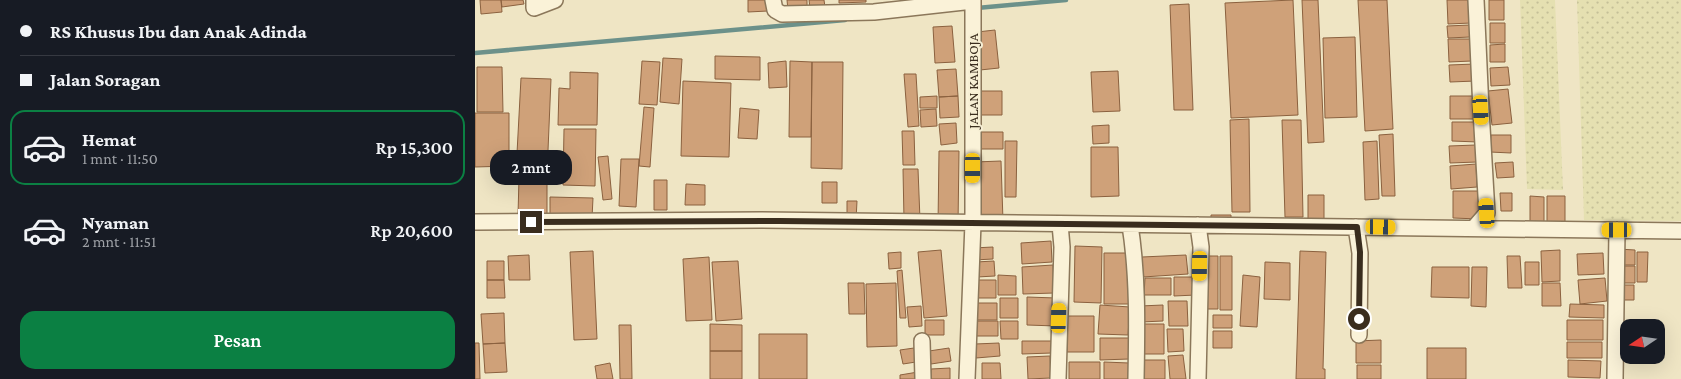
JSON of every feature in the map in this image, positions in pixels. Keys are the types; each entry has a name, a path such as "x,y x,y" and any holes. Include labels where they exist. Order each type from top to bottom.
{"street":[{"path":"534,0 534,8 555,0"},
{"path":"773,0 775,10 781,14 831,7 874,12 898,4 973,2"},
{"path":"1474,228 1487,213 1477,0"},
{"name":"JALAN KAMBOJA","path":"967,379 973,223 973,2"},
{"path":"475,222 761,220 1681,231"},
{"path":"1058,379 1062,247 1060,224"},
{"path":"1130,224 1134,250 1137,316 1135,379"},
{"path":"1198,225 1201,247 1198,379"},
{"path":"1357,227 1360,252 1359,335"},
{"path":"1615,379 1617,230"},
{"path":"922,341 923,379"}],"shaded area":[{"path":"1520,0 1555,0 1563,190 1527,189"},
{"path":"1577,0 1681,0 1681,221 1584,220"}],"building":[{"path":"480,0 501,0 502,12 481,14"},
{"path":"501,0 523,0 524,4 502,7"},
{"path":"748,0 768,0 768,11 748,12"},
{"path":"787,0 807,0 807,9 788,10"},
{"path":"809,0 824,0 825,7 810,8"},
{"path":"839,0 866,0 866,2 839,3"},
{"path":"1293,0 1298,115 1231,118 1225,3"},
{"path":"1302,0 1318,0 1324,142 1308,143"},
{"path":"1358,0 1387,0 1393,129 1365,131"},
{"path":"1447,0 1470,0 1471,23 1448,24"},
{"path":"1489,0 1504,0 1504,20 1489,20"},
{"path":"1189,4 1193,110 1174,110 1170,5"},
{"path":"1490,23 1505,23 1505,43 1490,43"},
{"path":"1470,25 1470,37 1448,38 1447,26"},
{"path":"952,26 955,62 935,63 933,27"},
{"path":"995,30 999,68 980,70 977,32"},
{"path":"1355,37 1357,117 1325,118 1323,38"},
{"path":"1448,39 1472,39 1472,61 1449,62"},
{"path":"1505,44 1505,62 1490,62 1490,45"},
{"path":"715,56 760,57 760,80 715,79"},
{"path":"663,58 682,59 679,104 660,102"},
{"path":"642,61 660,62 657,105 639,104"},
{"path":"786,61 787,87 769,88 768,63"},
{"path":"790,61 812,62 811,137 789,137"},
{"path":"812,62 843,62 842,169 811,168"},
{"path":"1475,64 1476,81 1450,82 1449,65"},
{"path":"477,67 502,67 503,112 477,112"},
{"path":"1508,67 1510,85 1491,86 1490,68"},
{"path":"956,69 958,96 939,97 937,70"},
{"path":"1118,71 1120,111 1093,112 1091,72"},
{"path":"570,72 598,73 597,125 558,125 559,88 570,89"},
{"path":"904,74 916,74 919,126 908,127"},
{"path":"521,78 551,79 547,174 516,172"},
{"path":"683,81 731,83 729,157 681,156"},
{"path":"1508,89 1512,123 1492,125 1488,91"},
{"path":"976,91 1002,91 1002,115 976,115"},
{"path":"937,96 937,108 920,108 920,97"},
{"path":"958,96 959,117 940,118 939,97"},
{"path":"1450,96 1479,96 1479,119 1450,119"},
{"path":"644,107 654,108 650,167 639,166"},
{"path":"740,108 759,110 757,139 738,138"},
{"path":"936,109 937,126 921,127 920,110"},
{"path":"475,113 509,113 509,166 475,167"},
{"path":"1249,119 1250,212 1232,212 1230,120"},
{"path":"1282,120 1301,120 1303,217 1285,217"},
{"path":"1452,122 1478,122 1478,142 1452,141"},
{"path":"956,123 957,143 941,145 939,124"},
{"path":"1109,125 1109,143 1093,144 1092,126"},
{"path":"564,129 596,129 595,186 563,185"},
{"path":"902,131 914,131 915,165 903,165"},
{"path":"978,132 1003,132 1003,149 978,149"},
{"path":"1393,134 1395,196 1382,196 1379,135"},
{"path":"1491,135 1511,135 1511,153 1490,152"},
{"path":"1005,141 1017,141 1016,197 1005,197"},
{"path":"1377,141 1379,199 1365,200 1363,142"},
{"path":"1476,145 1477,162 1450,163 1449,146"},
{"path":"1091,147 1118,147 1119,196 1091,197"},
{"path":"939,151 959,151 958,225 938,224"},
{"path":"608,156 612,199 603,200 598,157"},
{"path":"621,159 639,159 636,207 619,206"},
{"path":"1001,161 1003,221 977,222 975,162"},
{"path":"1513,162 1514,177 1497,178 1495,163"},
{"path":"1476,164 1477,187 1451,189 1450,166"},
{"path":"903,169 918,169 920,220 904,220"},
{"path":"519,178 547,178 547,216 518,215"},
{"path":"654,180 667,180 667,210 654,210"},
{"path":"822,182 837,182 837,203 822,203"},
{"path":"686,184 705,185 705,205 685,205"},
{"path":"1453,191 1480,191 1479,219 1453,218"},
{"path":"1500,193 1512,193 1512,211 1501,211"},
{"path":"1308,195 1324,195 1324,220 1308,220"},
{"path":"1530,196 1544,197 1544,224 1530,224"},
{"path":"1547,196 1565,196 1565,223 1547,223"},
{"path":"550,197 593,198 592,218 550,216"},
{"path":"847,201 857,201 856,220 847,219"},
{"path":"1211,215 1231,215 1231,229 1211,229"},
{"path":"1051,241 1052,262 1022,264 1021,243"},
{"path":"1075,246 1102,247 1101,303 1074,302"},
{"path":"993,247 993,259 974,260 973,248"},
{"path":"1618,249 1635,250 1635,265 1618,265"},
{"path":"941,250 947,316 924,318 918,252"},
{"path":"1560,250 1560,281 1542,282 1541,251"},
{"path":"593,251 597,339 574,340 570,252"},
{"path":"1300,251 1326,252 1323,369 1325,369 1325,379 1296,379"},
{"path":"901,252 901,268 889,269 888,253"},
{"path":"1637,252 1648,252 1647,282 1637,282"},
{"path":"1104,253 1129,253 1129,304 1104,304"},
{"path":"1603,253 1604,274 1578,275 1577,254"},
{"path":"529,255 530,280 509,280 508,256"},
{"path":"1186,255 1188,274 1143,277 1142,257"},
{"path":"1204,256 1218,256 1218,309 1204,309"},
{"path":"1220,256 1232,256 1232,310 1220,310"},
{"path":"1507,256 1520,256 1522,288 1508,288"},
{"path":"709,257 712,320 686,321 683,259"},
{"path":"487,261 504,261 504,280 487,280"},
{"path":"738,261 742,319 716,321 712,262"},
{"path":"994,261 995,276 977,277 976,262"},
{"path":"1265,262 1290,263 1290,300 1264,299"},
{"path":"1525,262 1539,262 1539,285 1525,285"},
{"path":"1053,265 1054,293 1023,294 1022,267"},
{"path":"1618,266 1635,266 1635,283 1618,283"},
{"path":"1432,267 1469,267 1469,298 1431,297"},
{"path":"1472,267 1487,267 1486,307 1471,306"},
{"path":"902,270 906,318 900,318 897,271"},
{"path":"998,275 1016,276 1016,295 998,295"},
{"path":"1243,275 1260,277 1257,327 1240,326"},
{"path":"1174,277 1195,277 1196,295 1174,296"},
{"path":"1145,278 1171,278 1171,295 1144,295"},
{"path":"1605,278 1607,301 1580,304 1578,280"},
{"path":"487,280 504,280 505,298 487,298"},
{"path":"976,280 996,280 996,298 976,298"},
{"path":"848,283 864,283 865,314 849,314"},
{"path":"896,283 897,346 867,347 866,284"},
{"path":"1542,283 1560,283 1561,306 1542,306"},
{"path":"1616,285 1634,285 1634,300 1616,300"},
{"path":"1027,297 1056,298 1056,326 1027,325"},
{"path":"1000,298 1018,298 1018,318 1000,318"},
{"path":"1168,301 1187,301 1188,326 1169,326"},
{"path":"977,303 997,303 997,320 977,320"},
{"path":"1570,304 1604,305 1604,318 1569,317"},
{"path":"1100,305 1130,307 1128,335 1098,334"},
{"path":"1163,305 1163,321 1141,322 1140,306"},
{"path":"921,306 922,326 909,327 907,307"},
{"path":"504,313 505,343 483,344 481,314"},
{"path":"1213,315 1232,315 1232,328 1213,328"},
{"path":"1067,316 1094,316 1094,352 1067,352"},
{"path":"925,320 944,320 944,335 925,335"},
{"path":"1567,320 1603,320 1603,340 1567,340"},
{"path":"976,321 998,321 998,336 976,336"},
{"path":"1000,321 1018,321 1018,339 1001,339"},
{"path":"710,324 742,325 742,351 710,351"},
{"path":"1142,324 1164,324 1164,354 1142,354"},
{"path":"619,325 631,325 632,379 620,379"},
{"path":"1167,329 1183,329 1184,351 1168,352"},
{"path":"1213,331 1232,331 1232,348 1213,348"},
{"path":"759,334 807,334 807,379 759,379"},
{"path":"1100,338 1129,338 1129,359 1100,360"},
{"path":"1381,340 1381,363 1356,363 1356,341"},
{"path":"1022,341 1052,341 1052,353 1022,354"},
{"path":"1567,342 1602,342 1602,358 1567,358"},
{"path":"475,343 479,343 480,379 475,379"},
{"path":"505,343 507,372 485,373 483,344"},
{"path":"999,343 1000,356 976,358 975,344"},
{"path":"914,348 916,362 903,364 900,350"},
{"path":"949,348 951,361 931,364 929,351"},
{"path":"1427,348 1466,348 1466,379 1427,379"},
{"path":"710,351 742,351 742,379 710,379"},
{"path":"1183,355 1186,379 1170,379 1168,356"},
{"path":"1050,356 1051,378 1028,379 1027,357"},
{"path":"1143,360 1165,360 1165,379 1143,379"},
{"path":"1568,360 1601,361 1600,378 1568,377"},
{"path":"1069,362 1100,362 1100,379 1069,379"},
{"path":"1104,362 1129,363 1129,379 1104,379"},
{"path":"610,363 613,379 597,379 595,366"},
{"path":"982,363 1000,363 1001,379 982,379"},
{"path":"1357,365 1381,365 1381,379 1357,379"},
{"path":"950,368 950,379 931,379 931,369"},
{"path":"918,372 919,379 900,379 900,375"}],"waterway":[{"path":"977,8 1066,0"},
{"path":"475,53 845,20"}],"route":[{"path":"531,222 780,221 1357,227 1360,252 1359,319"}]}
